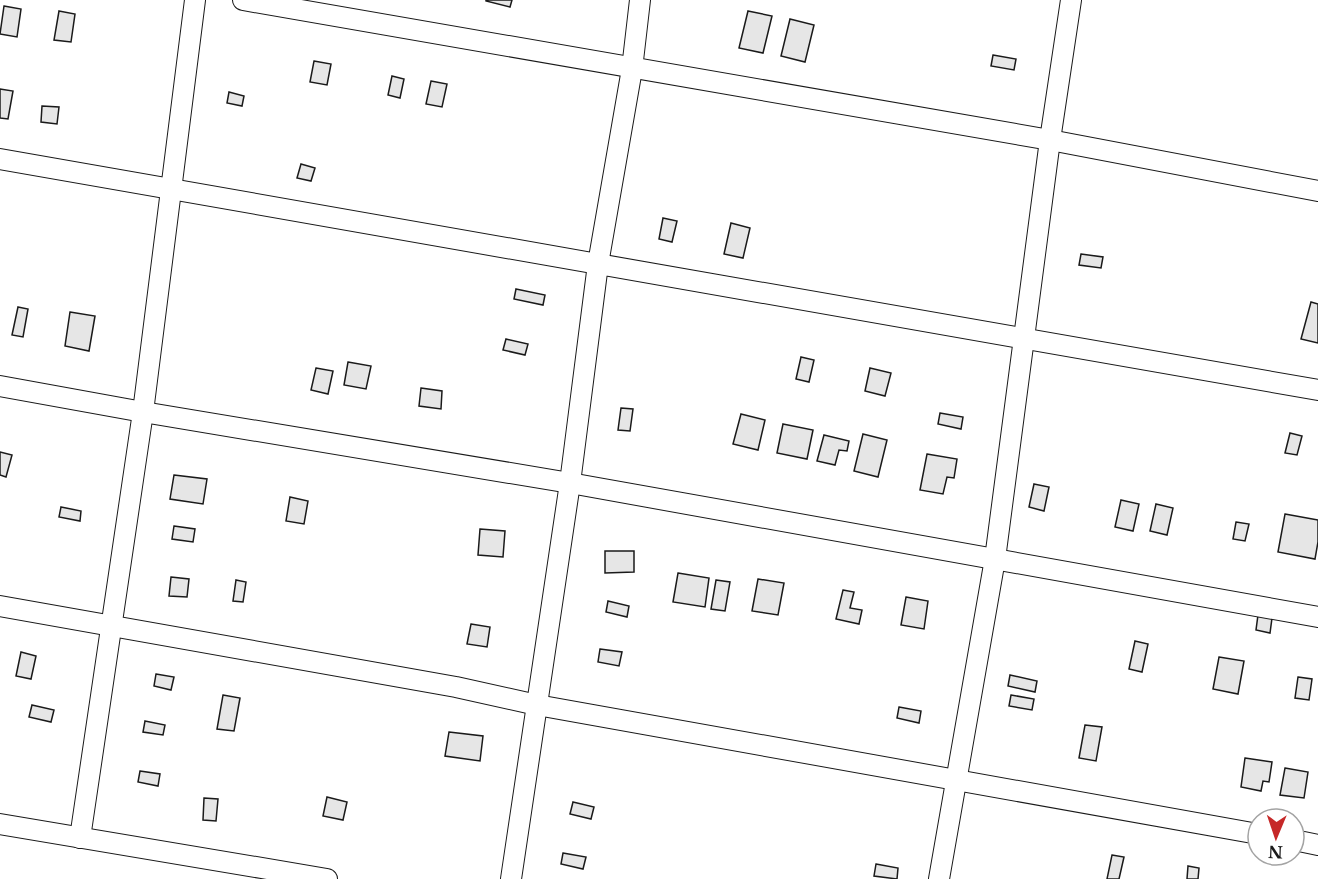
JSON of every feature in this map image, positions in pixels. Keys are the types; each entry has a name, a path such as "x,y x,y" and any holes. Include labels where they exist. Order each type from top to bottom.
{"street":[{"path":"80,838 142,412 195,0"},
{"path":"243,0 1050,140 1318,191"},
{"path":"511,879 570,483 598,264 632,69 640,0"},
{"path":"939,879 995,559 1050,140 1071,0"},
{"path":"0,159 1318,390"},
{"path":"0,387 570,483 1318,616"},
{"path":"0,606 1246,832"},
{"path":"0,824 327,879"}],"building":[{"path":"486,0 512,0 510,7"},
{"path":"4,6 21,9 17,37 0,34"},
{"path":"59,11 75,14 71,42 54,40"},
{"path":"748,11 772,16 763,53 739,48"},
{"path":"790,19 814,25 805,62 781,56"},
{"path":"993,55 1016,59 1014,70 991,66"},
{"path":"314,61 331,64 327,85 310,82"},
{"path":"392,76 404,79 400,98 388,95"},
{"path":"431,81 447,84 442,107 426,104"},
{"path":"0,89 13,91 8,119 0,118"},
{"path":"229,92 244,96 242,106 227,103"},
{"path":"42,106 59,107 57,124 41,122"},
{"path":"301,164 315,168 311,181 297,178"},
{"path":"663,218 677,221 672,242 659,239"},
{"path":"731,223 750,228 743,258 724,254"},
{"path":"1081,254 1103,257 1101,268 1079,265"},
{"path":"516,289 545,295 543,305 514,299"},
{"path":"1311,302 1318,304 1318,343 1301,339"},
{"path":"18,307 28,309 23,337 12,335"},
{"path":"70,312 95,316 89,351 65,346"},
{"path":"506,339 528,344 525,355 503,350"},
{"path":"801,357 814,360 809,382 796,379"},
{"path":"348,362 371,366 366,389 344,385"},
{"path":"316,368 333,371 328,394 311,390"},
{"path":"870,368 891,373 885,396 865,391"},
{"path":"421,388 442,391 441,409 419,406"},
{"path":"621,408 633,409 630,431 618,430"},
{"path":"940,413 963,417 961,429 938,424"},
{"path":"741,414 765,420 758,450 733,444"},
{"path":"783,424 813,430 807,459 777,453"},
{"path":"1290,433 1302,436 1297,455 1285,453"},
{"path":"863,434 887,440 878,477 854,471"},
{"path":"824,435 849,441 847,451 839,450 835,465 817,461"},
{"path":"0,452 12,455 6,477 0,475"},
{"path":"927,454 957,459 954,478 947,477 943,494 920,490"},
{"path":"174,475 207,479 203,504 170,499"},
{"path":"1034,484 1049,487 1044,511 1029,507"},
{"path":"290,497 308,501 304,524 286,521"},
{"path":"1121,500 1139,504 1133,531 1115,527"},
{"path":"1156,504 1173,508 1167,535 1150,531"},
{"path":"61,507 81,511 80,521 59,517"},
{"path":"1285,514 1318,520 1315,559 1278,552"},
{"path":"1236,522 1249,524 1245,541 1233,539"},
{"path":"174,526 195,529 193,542 172,539"},
{"path":"480,529 505,531 503,557 478,555"},
{"path":"605,551 634,551 634,572 605,573"},
{"path":"678,573 709,578 705,607 673,602"},
{"path":"171,577 189,579 187,597 169,596"},
{"path":"758,579 784,583 778,615 752,611"},
{"path":"236,580 246,582 243,602 233,601"},
{"path":"716,580 730,582 725,611 711,609"},
{"path":"843,590 854,592 850,608 862,610 859,624 836,619"},
{"path":"906,597 928,601 924,629 901,625"},
{"path":"608,601 629,606 627,617 606,612"},
{"path":"1258,615 1272,618 1270,633 1256,630"},
{"path":"471,624 490,627 487,647 467,644"},
{"path":"1135,641 1148,644 1142,672 1129,669"},
{"path":"600,649 622,652 619,666 598,662"},
{"path":"21,652 36,656 31,679 16,676"},
{"path":"1219,657 1244,661 1238,694 1213,689"},
{"path":"156,674 174,677 171,690 154,686"},
{"path":"1010,675 1037,681 1035,692 1008,686"},
{"path":"1298,677 1312,679 1309,700 1295,698"},
{"path":"223,695 240,698 234,731 217,729"},
{"path":"1011,695 1034,699 1032,710 1009,706"},
{"path":"32,705 54,710 51,722 29,717"},
{"path":"899,707 921,711 919,723 897,718"},
{"path":"145,721 165,725 163,735 143,732"},
{"path":"1085,725 1102,727 1096,761 1079,758"},
{"path":"449,732 483,736 480,761 445,756"},
{"path":"1245,758 1272,762 1269,782 1263,781 1261,791 1241,787"},
{"path":"1285,768 1308,772 1304,798 1280,795"},
{"path":"140,771 160,774 158,786 138,782"},
{"path":"327,797 347,802 343,820 323,816"},
{"path":"204,798 218,799 216,821 203,820"},
{"path":"573,802 594,807 591,819 570,814"},
{"path":"563,853 586,857 583,869 561,864"},
{"path":"1112,855 1124,857 1119,879 1107,879"},
{"path":"876,864 898,868 897,879 874,876"},
{"path":"1188,866 1199,868 1198,879 1187,879"}]}
